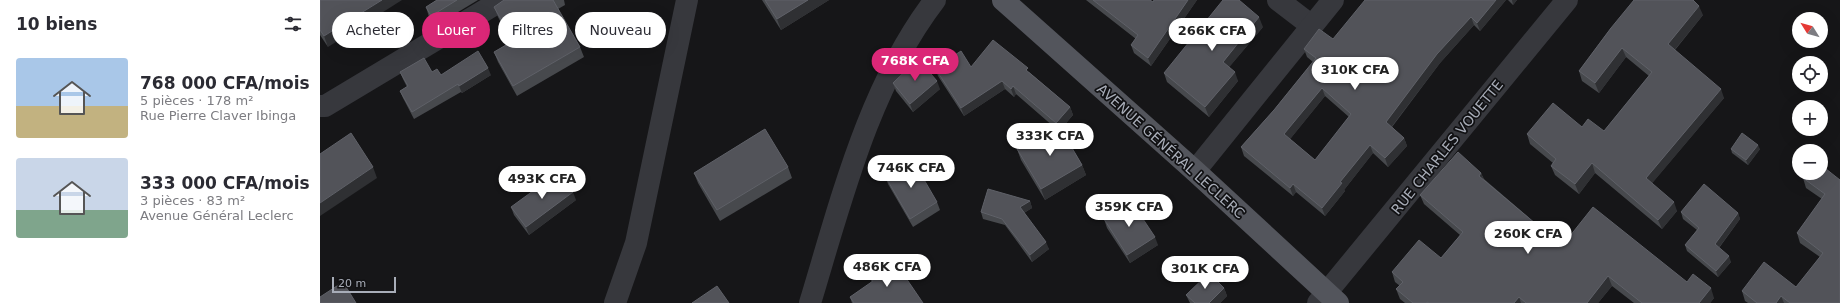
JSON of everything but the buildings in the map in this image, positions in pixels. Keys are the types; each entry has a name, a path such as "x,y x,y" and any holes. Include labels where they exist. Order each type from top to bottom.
{"main road":[{"name":"AVENUE GÉNÉRAL LECLERC","path":"1003,0 1195,171 1328,300"}],"street":[{"path":"320,106 325,106 502,0"},
{"path":"615,303 636,243 687,0"},
{"path":"810,303 848,180 872,115 894,62 935,0"},
{"path":"1278,0 1312,26"},
{"path":"1195,171 1333,0"},
{"name":"RUE CHARLES VOUETTE","path":"1328,300 1567,0"}]}
